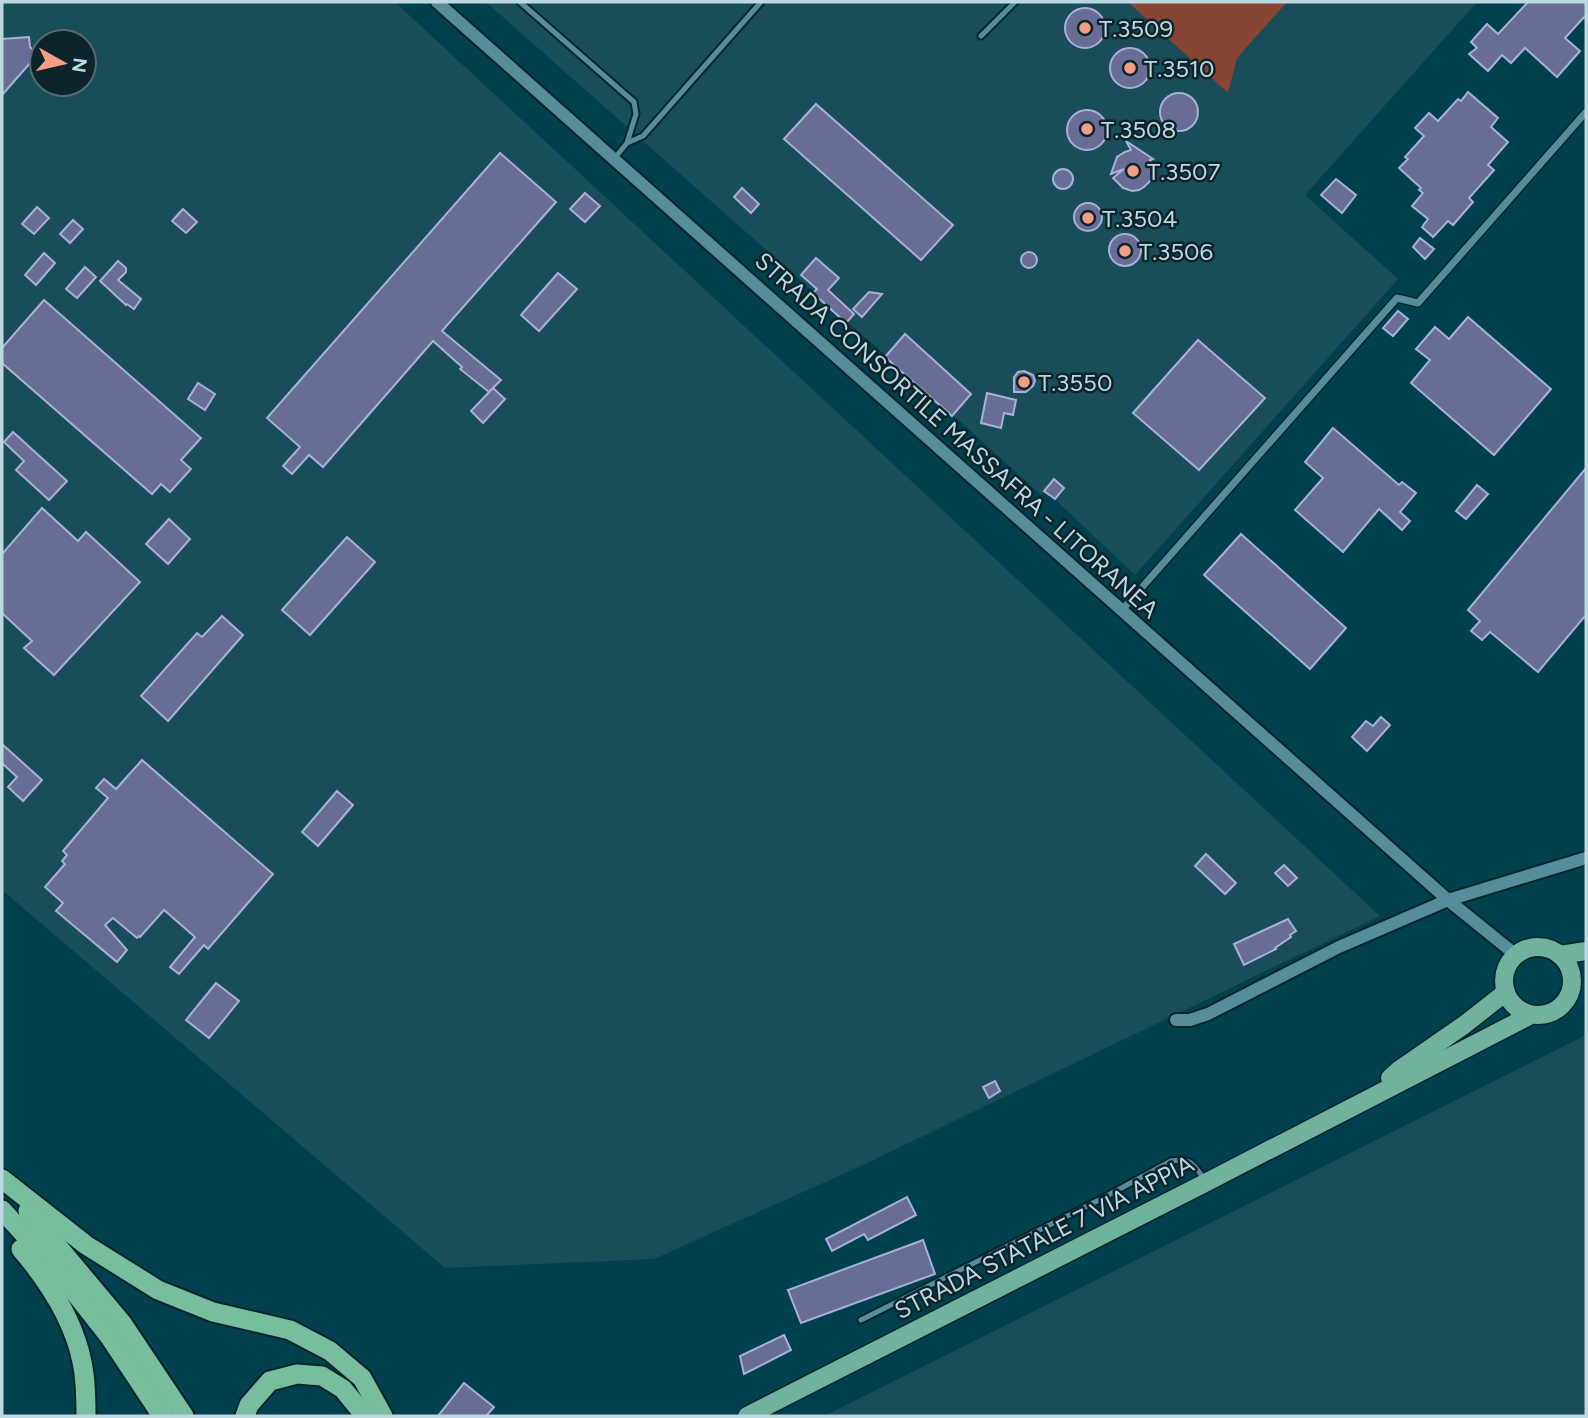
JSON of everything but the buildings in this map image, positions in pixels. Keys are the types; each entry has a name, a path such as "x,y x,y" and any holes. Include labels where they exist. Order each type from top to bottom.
{"highway":[{"path":"2,1181 122,1323 184,1416"},
{"path":"2,1181 86,1245 158,1290 213,1312 290,1330 330,1351 362,1378 383,1416"},
{"path":"2,1210 57,1270 102,1326 162,1416"},
{"path":"2,1227 37,1267 48,1284 78,1345 85,1380 86,1416"},
{"path":"245,1416 249,1405 270,1381 297,1374 322,1376 343,1389 365,1416"}],"main road":[{"path":"1531,1014 1515,1007 1509,1000 1504,982 1509,963 1524,950 1542,947 1560,955 1566,962 1572,981 1567,999"},
{"path":"1560,955 1586,951"},
{"name":"STRADA STATALE 7 VIA APPIA","path":"747,1416 1531,1014 1551,1013 1586,988"},
{"name":"STRADA STATALE 7 VIA APPIA","path":"1363,1101 1399,1070 1464,1026 1506,992"}],"street":[{"name":"STRADA CONSORTILE MASSAFRA - LITORANEA","path":"437,2 1448,900 1516,956"},
{"path":"1122,610 1397,298 1418,303 1586,112"},
{"path":"1176,1020 1190,1020 1208,1014 1339,947 1448,900 1586,858"}],"lane":[{"path":"520,2 634,102 636,114 628,143"},
{"path":"614,159 628,143 643,136 761,2"},
{"path":"981,36 1016,2"},
{"path":"861,1321 1171,1161 1184,1159 1194,1164 1207,1182"}],"shaded area":[{"path":"2,2 395,2 1380,916 863,1165 654,1259 445,1268 2,890"},
{"path":"486,2 1477,2 1305,195 1398,279 1135,575 1045,490 1041,495"},
{"path":"1128,2 1287,2 1237,58 1228,93"},
{"path":"1586,1035 1586,1416 824,1416"}],"place":[{"name":"T.3509","path":"1085,28"},
{"name":"T.3510","path":"1130,68"},
{"name":"T.3508","path":"1087,129"},
{"name":"T.3507","path":"1133,171"},
{"name":"T.3504","path":"1088,218"},
{"name":"T.3506","path":"1125,251"},
{"name":"T.3550","path":"1024,382"}]}
